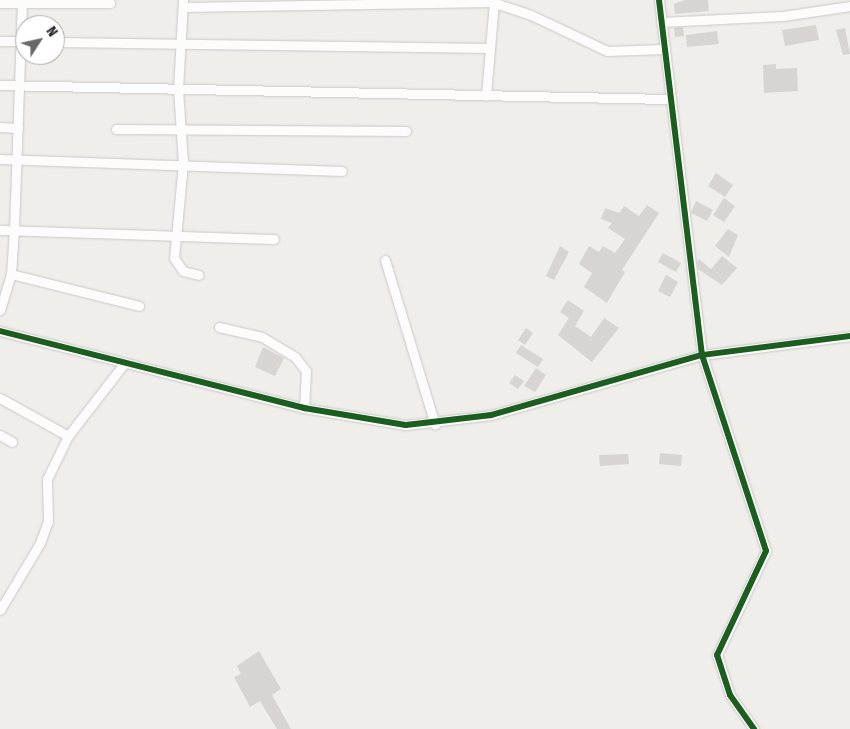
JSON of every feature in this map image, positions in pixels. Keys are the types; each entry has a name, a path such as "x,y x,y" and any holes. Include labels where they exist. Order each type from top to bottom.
{"street":[{"path":"659,0 702,355 766,551 717,655 730,694 754,729"},
{"path":"0,3 22,1 110,4"},
{"path":"22,1 22,15"},
{"path":"199,274 177,265 176,233 182,163 178,90 183,3 490,1 531,14 607,51 665,49"},
{"path":"486,96 490,48 490,1"},
{"path":"662,22 782,16 850,6"},
{"path":"0,41 15,41"},
{"path":"65,42 490,48"},
{"path":"0,310 11,274 18,160 20,65"},
{"path":"0,85 671,99"},
{"path":"0,127 18,128"},
{"path":"116,129 180,127 406,131"},
{"path":"0,159 182,163 342,171"},
{"path":"0,230 176,233 274,238"},
{"path":"385,260 434,425"},
{"path":"11,274 139,306"},
{"path":"219,327 262,337 295,357 306,371 304,408"},
{"path":"0,331 123,365 304,408 406,425 434,425 491,415 702,355 850,336"},
{"path":"0,610 40,543 48,521 47,480 68,436 123,365"},
{"path":"0,398 68,436"},
{"path":"0,435 12,442"}],"building":[{"path":"685,0 708,0 709,11 675,14 674,4"},
{"path":"816,25 819,40 785,46 782,30"},
{"path":"683,27 684,36 675,37 674,28"},
{"path":"845,28 850,54 843,55 836,30"},
{"path":"717,31 719,44 687,47 686,35"},
{"path":"776,64 776,69 797,68 798,91 764,93 763,65"},
{"path":"716,173 733,185 725,197 708,186"},
{"path":"724,198 735,206 724,222 713,215"},
{"path":"696,201 713,210 707,221 691,213"},
{"path":"647,205 659,213 622,270 625,272 607,303 584,287 592,273 579,264 589,246 599,252 603,246 615,253 625,239 608,228 612,223 601,219 605,208 619,213 624,206 639,216"},
{"path":"728,229 738,235 729,257 715,246"},
{"path":"560,246 569,252 554,280 546,276"},
{"path":"663,253 681,263 676,272 658,262"},
{"path":"722,256 737,268 722,285 698,269 697,262 699,259 711,269"},
{"path":"666,275 678,282 670,297 658,291"},
{"path":"568,300 584,311 575,326 591,337 604,318 619,328 592,362 558,335 569,318 560,312"},
{"path":"526,328 533,333 525,345 518,340"},
{"path":"521,345 543,359 538,367 516,353"},
{"path":"263,347 284,358 275,376 255,367"},
{"path":"536,368 546,375 535,392 524,386"},
{"path":"515,375 524,381 518,389 509,383"},
{"path":"660,453 682,455 681,466 659,464"},
{"path":"628,454 629,464 600,466 599,455"},
{"path":"259,651 281,689 272,695 291,729 277,729 260,701 250,707 234,677 241,674 237,666"}],"cycle path":[{"path":"659,0 702,355 766,551 717,655 730,695 754,729"},
{"path":"0,331 304,408 406,425 491,415 702,355 850,336"}]}
